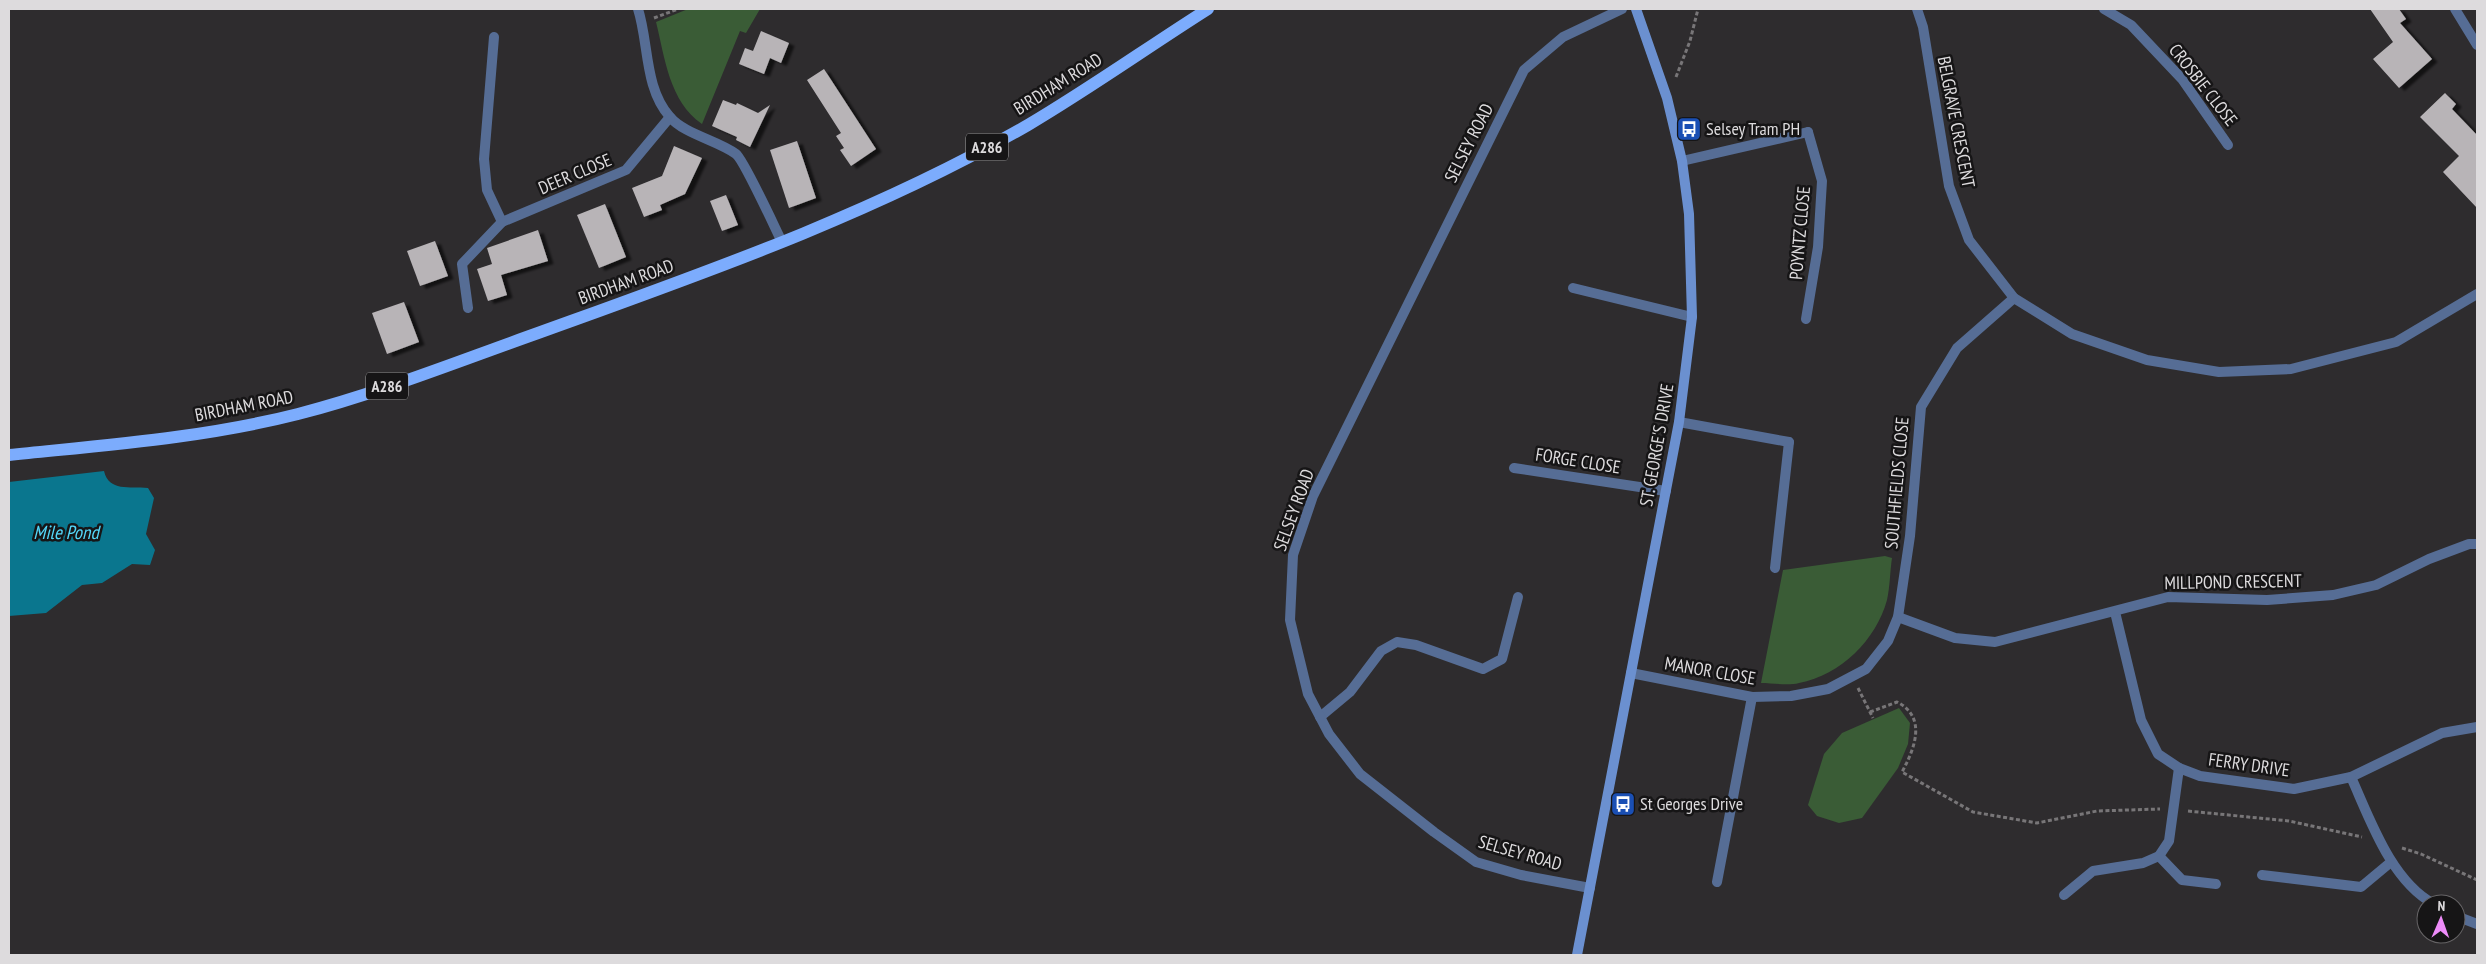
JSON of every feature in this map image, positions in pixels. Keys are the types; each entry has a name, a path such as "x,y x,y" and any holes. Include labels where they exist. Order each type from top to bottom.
{"main road":[{"name":"BIRDHAM ROAD","path":"9,455 142,442 297,414 455,362 644,294 782,242 957,163 1029,124 1208,9"},
{"name":"ST. GEORGE'S DRIVE","path":"1590,888 1679,422 1692,317 1689,214 1682,161 1667,98 1636,9"},
{"path":"1577,955 1590,888"}],"street":[{"path":"638,9 652,86 670,118 698,136 737,155 782,242"},
{"name":"SELSEY ROAD","path":"1590,888 1521,875 1476,862 1360,774 1328,734 1308,694 1290,620 1293,555 1313,496 1524,70 1563,37 1622,9"},
{"name":"BELGRAVE CRESCENT","path":"1917,9 1923,27 1950,186 1969,240 2014,298 2072,334 2147,360 2220,372 2291,369 2396,342 2477,294"},
{"name":"CROSBIE CLOSE","path":"2104,9 2131,25 2182,79 2228,145"},
{"path":"2454,9 2477,45"},
{"path":"494,37 484,160 487,190 502,222"},
{"name":"DEER CLOSE","path":"468,308 462,264 502,222 626,170 670,118"},
{"name":"POYNTZ CLOSE","path":"1682,161 1808,132 1822,181 1818,247 1806,319"},
{"path":"1573,288 1692,317"},
{"name":"SOUTHFIELDS CLOSE","path":"1898,617 1910,536 1921,407 1957,348 2014,298"},
{"path":"1679,422 1789,442 1775,568"},
{"name":"FORGE CLOSE","path":"1514,468 1666,491"},
{"name":"MILLPOND CRESCENT","path":"1898,617 1955,638 1995,642 2168,597 2267,600 2333,595 2376,585 2429,559 2469,544 2477,544"},
{"path":"1320,717 1350,692 1381,651 1397,642 1416,644 1483,669 1502,659 1518,597"},
{"name":"FERRY DRIVE","path":"2115,612 2141,720 2158,754 2179,768 2200,776 2294,789 2350,776 2442,733 2477,727"},
{"name":"MANOR CLOSE","path":"1631,673 1752,697 1791,696 1828,689 1866,669 1888,641 1898,617"},
{"path":"1718,882 1752,697"},
{"path":"2064,895 2093,871 2143,863 2158,856 2169,842 2179,768"},
{"path":"2350,776 2391,862 2420,894"},
{"path":"2158,856 2182,880 2216,884"},
{"path":"2262,874 2361,887 2391,862"}],"path":[{"path":"642,23 678,9"},
{"path":"1667,98 1690,41 1698,9"},
{"path":"1853,676 1873,718"},
{"path":"1870,712 1897,702 1905,706 1914,717 1917,734 1913,752 1902,772 1973,812 2037,823 2097,811 2173,809 2289,821 2381,841 2421,854 2477,880"}],"green space":[{"path":"688,9 760,9 746,33 740,31 702,124 682,103 675,91 666,64 656,22"},
{"path":"1885,556 1892,558 1887,600 1875,629 1855,654 1829,672 1814,679 1790,684 1761,683 1783,570"},
{"path":"1899,708 1910,723 1908,744 1898,768 1862,818 1839,823 1817,816 1808,805 1824,754 1842,733"}],"water":[{"name":"Mile Pond","path":"104,471 110,482 115,485 148,488 154,498 146,534 155,550 150,565 132,564 102,583 82,585 46,613 9,616 9,482"}],"building":[{"path":"2370,9 2399,9 2406,19 2400,23 2432,59 2399,88 2373,59 2393,42"},
{"path":"761,31 789,43 781,63 770,58 764,74 739,64 745,48 753,51"},
{"path":"824,69 876,149 851,166 840,150 844,148 836,136 841,133 807,80"},
{"path":"2445,93 2456,104 2452,109 2477,135 2477,208 2443,172 2459,156 2420,117"},
{"path":"723,100 736,105 737,103 758,113 770,105 750,147 736,140 737,137 712,126"},
{"path":"797,141 816,198 789,208 770,150"},
{"path":"674,146 702,158 685,194 660,205 662,210 644,217 632,188 662,176"},
{"path":"726,195 738,225 722,231 710,201"},
{"path":"605,204 626,257 599,268 577,215"},
{"path":"538,230 548,261 501,275 507,295 488,301 477,269 492,264 487,248"},
{"path":"435,241 448,276 420,286 407,251"},
{"path":"404,302 419,342 387,354 372,313"}],"place":[{"name":"Selsey Tram PH","path":"1689,129"},
{"name":"St Georges Drive","path":"1623,804"}]}
